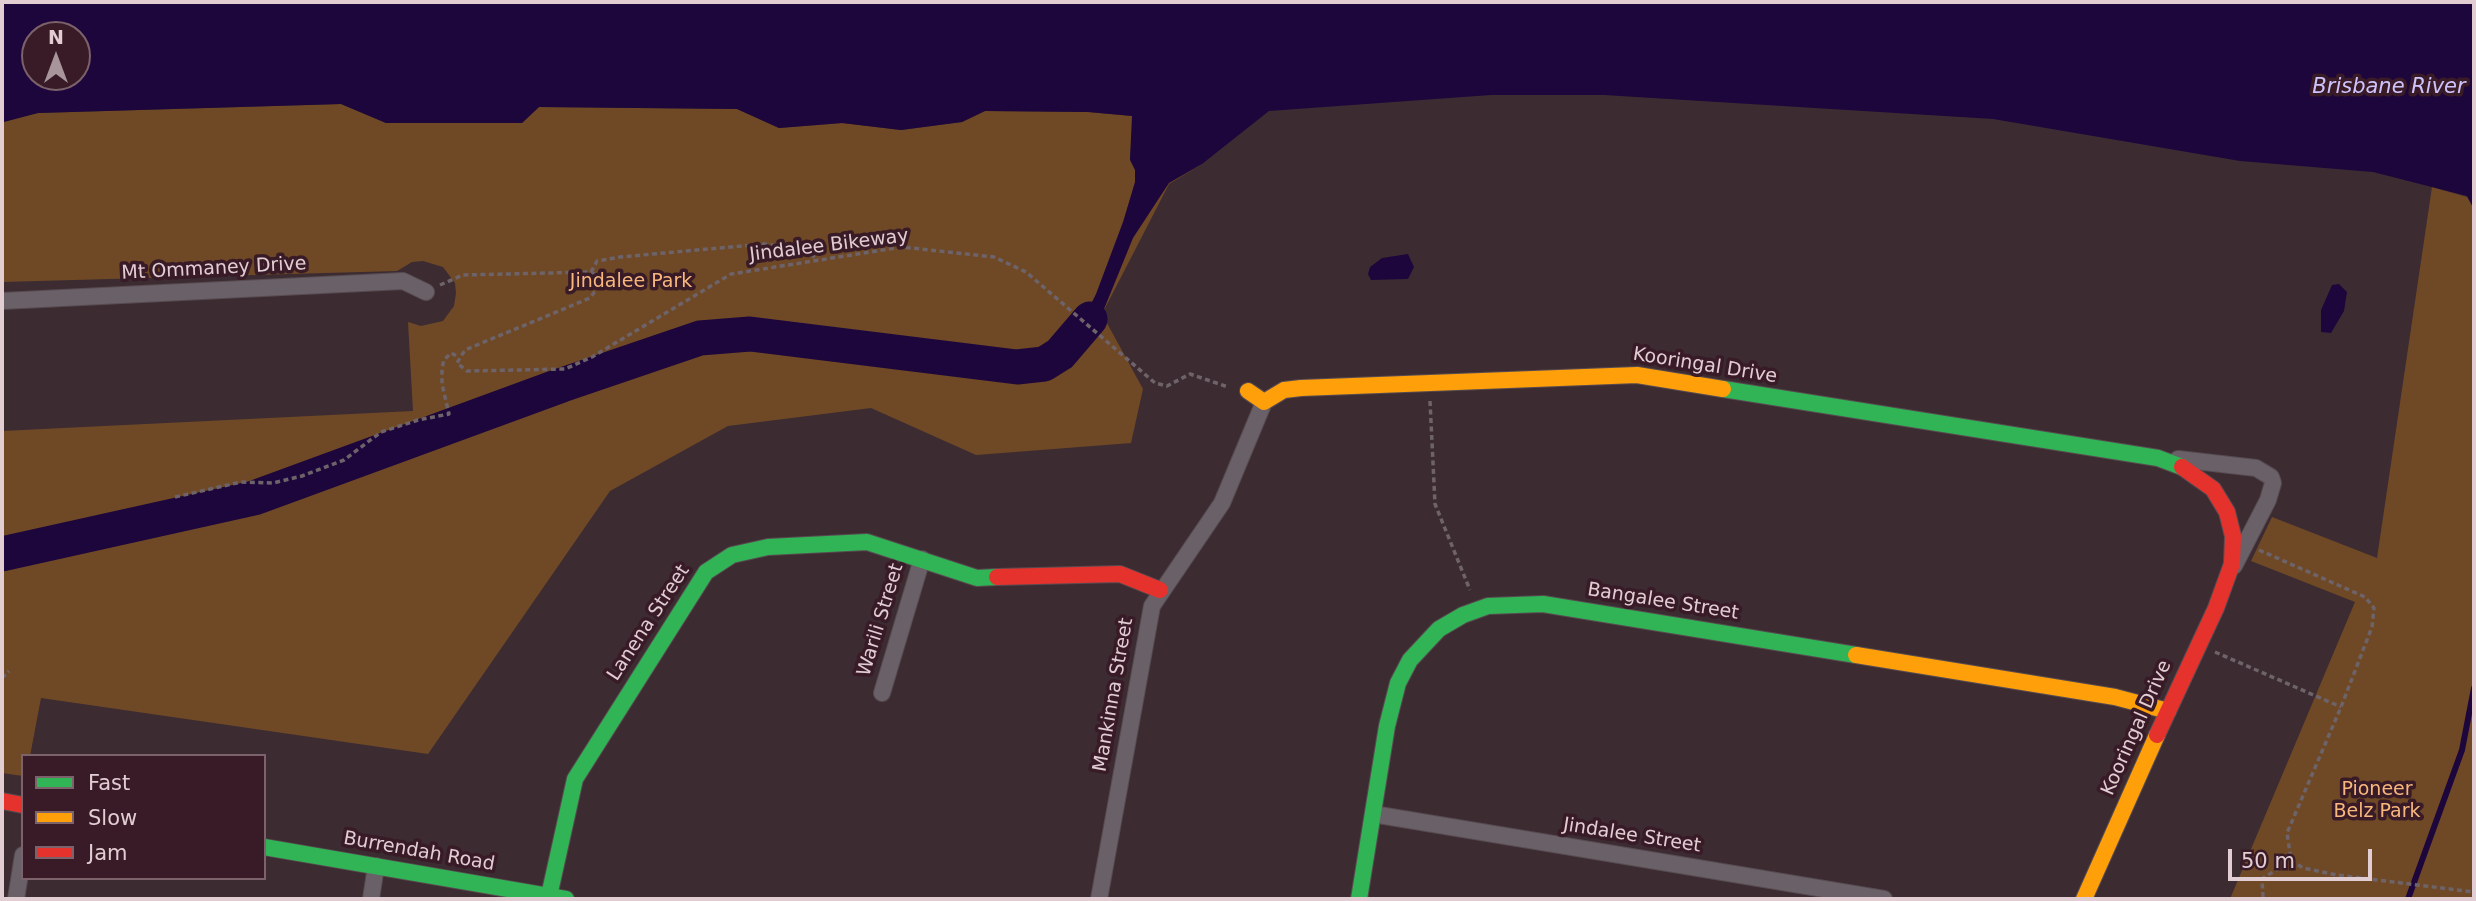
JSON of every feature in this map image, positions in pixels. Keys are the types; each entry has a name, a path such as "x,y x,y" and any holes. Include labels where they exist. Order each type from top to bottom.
{"street":[{"name":"Mt Ommaney Drive","path":"2,300 403,282 426,292"},
{"name":"Kooringal Drive","path":"1264,402 1276,393 1292,389 1637,375 2158,458 2251,467 2269,474 2273,482 2270,496 2197,643 2084,899"},
{"path":"1248,391 1264,402"},
{"name":"Mankinna Street","path":"1099,899 1145,630 1160,590 1222,503 1264,402"},
{"name":"Kooringal Drive","path":"2158,458 2190,470 2219,497 2233,536 2230,574"},
{"name":"Lanena Street","path":"549,896 575,779 706,572 732,555 768,547 867,542 977,578 1120,574 1160,590"},
{"name":"Warili Street","path":"882,693 922,559"},
{"name":"Bangalee Street","path":"1359,899 1390,711 1404,671 1418,650 1439,629 1478,609 1501,603 1543,604 2115,697 2168,711"},
{"path":"2,802 21,805"},
{"name":"Jindalee Street","path":"1373,814 1884,899"},
{"name":"Burrendah Road","path":"266,847 566,899"},
{"path":"371,899 376,866"},
{"path":"16,899 21,868"}],"path":[{"path":"591,272 597,261 620,257 764,244 804,249 818,260"},
{"name":"Jindalee Bikeway","path":"459,357 457,363 467,371 565,369 592,357 731,274 902,247 994,257 1012,263 1035,279 1155,383 1167,386 1191,373 1248,391"},
{"path":"175,496 241,482 273,484 302,476 344,460 382,432 449,414 442,384 442,368 444,360 451,353 459,357 466,350 590,298 599,281 591,272 463,275 426,292"},
{"path":"1431,382 1435,504 1478,609"},
{"path":"2247,544 2365,597 2372,604 2374,614 2372,627 2341,707 2287,833 2291,860"},
{"path":"2197,643 2341,707"},
{"path":"2,678 9,671"},
{"path":"2291,860 2303,867 2337,874 2474,895"},
{"path":"2263,897 2262,879 2291,860"}],"green space":[{"name":"Jindalee Park","path":"341,104 386,123 522,123 539,107 737,109 779,128 842,123 901,130 962,122 985,111 1088,112 1133,116 1130,160 1202,164 1169,184 1102,314 1143,389 1131,443 976,455 871,408 728,426 610,491 428,754 41,698 30,754 21,754 21,776 2,773 2,431 413,411 408,322 421,326 443,321 454,306 456,293 455,283 443,267 423,261 412,262 397,271 2,282 2,121 38,113"},
{"name":"Pioneer Belz Park","path":"2432,187 2467,197 2474,209 2474,899 2230,899 2355,602 2251,561 2272,517 2377,558"}],"water":[{"name":"Brisbane River","path":"2,2 2474,2 2474,209 2467,196 2373,172 2240,161 1993,119 1604,95 1491,95 1269,111 1202,164 1169,183 1133,238 1102,314 1085,336 1060,354 1079,328 1096,294 1123,222 1135,182 1135,170 1130,160 1132,116 1088,112 985,111 962,122 901,130 842,123 779,128 737,109 539,107 522,123 386,123 341,104 38,113 4,122"},
{"path":"1408,254 1414,267 1408,279 1371,280 1368,274 1370,267 1382,258"},
{"path":"2339,284 2347,292 2344,311 2331,333 2321,332 2321,310 2332,285"}],"waterway":[{"path":"2,554 254,498 562,385 700,338 750,334 1017,367 1044,364 1060,354 1090,319"},
{"path":"2408,899 2462,750 2474,688"}],"traffic: fast":[{"path":"1723,389 2158,458 2182,467"},
{"path":"549,896 575,779 706,572 732,555 768,547 867,542 977,578 997,577"},
{"path":"1359,899 1387,726 1398,683 1410,660 1439,629 1463,615 1488,606 1543,604 1856,655"},
{"path":"266,847 566,899"}],"traffic: slow":[{"path":"1248,391 1264,402 1284,390 1301,388 1637,375 1723,389"},
{"path":"1856,655 2115,697 2168,711"},
{"path":"2084,899 2157,735"}],"traffic: jam":[{"path":"2157,735 2216,608 2232,564 2233,536 2227,512 2213,489 2182,467"},
{"path":"997,577 1120,574 1160,590"},
{"path":"2,801 21,805"}]}
